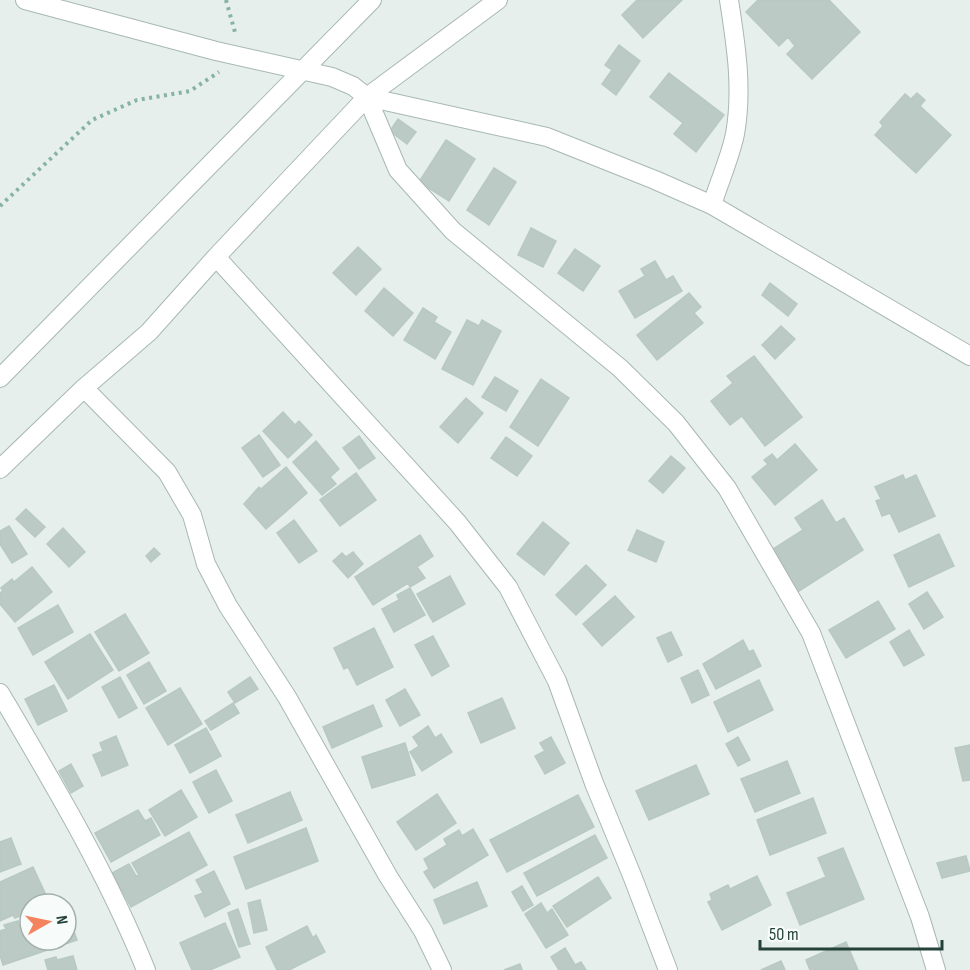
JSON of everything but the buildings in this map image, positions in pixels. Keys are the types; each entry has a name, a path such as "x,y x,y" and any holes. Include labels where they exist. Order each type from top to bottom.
{"street":[{"path":"26,0 242,57 332,77 353,86 367,97 547,137 712,206 970,356"},
{"path":"0,378 372,0"},
{"path":"0,469 84,388 149,332 216,257 367,97 498,0"},
{"path":"712,206 735,135 739,80 736,38 729,0"},
{"path":"367,97 398,170 453,231 620,368 676,423 727,488 811,633 916,906 936,970"},
{"path":"216,257 458,522 508,587 557,681 594,783 668,970"},
{"path":"84,388 167,472 192,515 206,564 228,606 287,697 382,866 423,931 442,970"},
{"path":"0,693 60,795 130,930 146,970"}],"path":[{"path":"0,206 92,120 137,100 190,91 242,57 226,0"}]}
